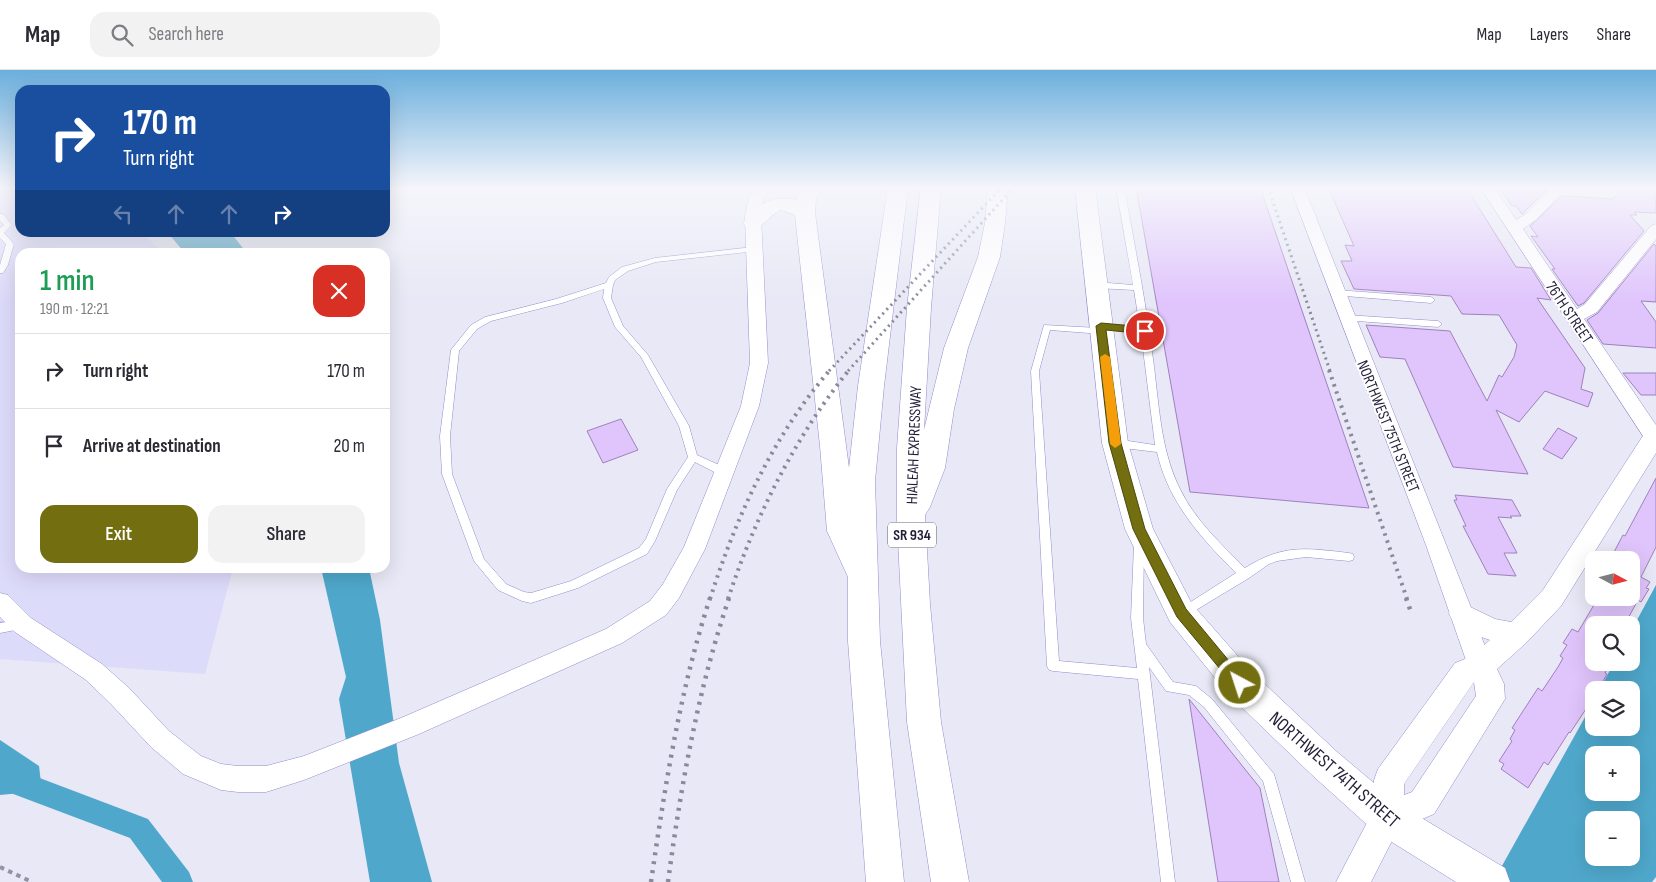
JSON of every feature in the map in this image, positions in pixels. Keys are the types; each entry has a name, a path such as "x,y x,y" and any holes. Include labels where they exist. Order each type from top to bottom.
{"main road":[{"path":"806,225 833,446 841,531 862,581"},
{"path":"884,882 867,688 862,581 861,482 871,386 893,225"},
{"name":"HIALEAH EXPRESSWAY","path":"927,225 919,308 910,448 911,520 924,722 950,882"},
{"path":"911,520 931,468 941,409 956,348 989,257 996,225"},
{"name":"NORTHWEST 74TH STREET","path":"1089,225 1115,443 1139,529 1181,613 1240,683 1324,763 1387,818 1439,852 1492,882"}],"street":[{"path":"0,602 12,626 94,672 178,755 206,772 238,779 266,779 288,774 333,758 614,636 658,608 684,570 750,406 758,375 754,225"},
{"name":"NORTHWEST 75TH STREET","path":"1311,225 1462,614 1480,666"},
{"name":"76TH STREET","path":"1512,225 1655,435"},
{"path":"1514,228 1519,225"},
{"path":"1574,318 1591,308 1656,229"},
{"path":"1353,882 1387,818 1389,780 1465,672 1480,666 1517,634 1552,598 1655,435"},
{"path":"1462,614 1481,626 1496,632 1517,634"},
{"path":"1387,818 1423,803 1491,698 1490,684 1480,666"}],"lane":[{"path":"1127,225 1162,448 1170,476 1186,509 1212,542 1245,575"},
{"path":"0,232 10,244 1,268"},
{"path":"724,472 693,457 680,418 644,356 619,327 607,298 612,279 625,269 655,260 754,249"},
{"path":"609,285 559,301 488,319 474,327 455,350 445,436 447,474 479,561 502,587 531,598 574,585 643,551 650,541 672,489 693,457"},
{"path":"1096,285 1138,288"},
{"path":"1336,293 1431,300"},
{"path":"1346,318 1438,324"},
{"path":"1144,674 1053,666 1035,370 1047,327 1145,331"},
{"path":"1115,443 1162,448"},
{"name":"NORTHWEST 74TH STREET","path":"1139,529 1138,618 1168,882"},
{"path":"1181,613 1279,554 1300,552 1349,557"},
{"path":"1141,646 1170,687 1192,690 1208,703 1269,778 1298,882"}],"path":[{"path":"0,867 32,882"}],"shaded area":[{"path":"0,225 15,225 15,237 147,237 158,248 15,248 15,573 232,573 205,674 0,659"}],"water":[{"path":"171,237 234,237 243,248 181,248"},
{"path":"322,573 370,573 380,620 399,763 432,882 370,882 339,699 346,677"},
{"path":"1656,585 1656,877 1652,882 1493,882 1585,717 1585,736 1640,736 1640,681 1604,681 1610,671 1640,671 1639,616"},
{"path":"0,740 39,766 42,791 0,795"}],"building":[{"path":"1143,225 1273,225 1369,508 1190,492"},
{"path":"1345,225 1490,225 1516,267 1531,268 1551,300 1537,298 1585,368 1581,389 1593,393 1588,407 1545,391 1519,422 1496,410 1528,474 1453,467 1405,359 1380,357 1366,325 1450,331 1487,401 1499,375 1502,377 1514,357 1517,345 1499,315 1462,314 1451,296 1354,289 1341,261 1352,261 1345,245 1354,246"},
{"path":"1639,225 1644,231 1584,303 1578,306 1552,269 1555,269 1531,236 1538,237 1530,226"},
{"path":"1654,244 1656,246 1656,302 1641,301 1656,322 1656,348 1603,344 1587,320 1598,313"},
{"path":"1623,373 1656,373 1656,395 1641,395"},
{"path":"621,419 638,450 603,463 587,431"},
{"path":"1558,428 1577,438 1562,459 1543,449"},
{"path":"1656,478 1656,547 1641,577 1650,582 1646,588 1649,589 1641,602 1640,551 1615,551 1623,535 1625,536"},
{"path":"1455,495 1512,500 1521,516 1510,516 1512,518 1498,517 1517,553 1504,553 1516,576 1488,574 1463,526 1466,526 1454,500 1457,500"},
{"path":"1593,606 1635,606 1629,616 1587,616"},
{"path":"1585,620 1585,671 1606,671 1605,673 1607,674 1603,681 1585,681 1585,710 1548,765 1544,762 1528,788 1501,769 1504,764 1499,761 1512,741 1510,739 1515,730 1512,728 1538,688 1542,691 1563,658 1560,656 1567,645 1563,643 1572,629 1578,632"},
{"path":"1189,699 1260,788 1279,882 1218,882"}],"waterway":[{"path":"0,776 139,828 179,882"}],"railway":[{"path":"829,371 966,225"},
{"path":"848,371 980,225"},
{"path":"1281,225 1330,371"},
{"path":"710,599 720,568 758,479 791,422 830,370"},
{"path":"728,599 751,538 778,479 811,423 849,370"},
{"path":"1329,370 1407,599"},
{"path":"651,882 674,738 690,668 710,598"},
{"path":"668,882 692,738 708,668 729,598"},
{"path":"1406,598 1411,612"}],"slow traffic":[{"path":"1105,357 1115,444"}],"route":[{"path":"1145,331 1101,326 1115,443 1139,529 1181,613 1240,683"}]}
